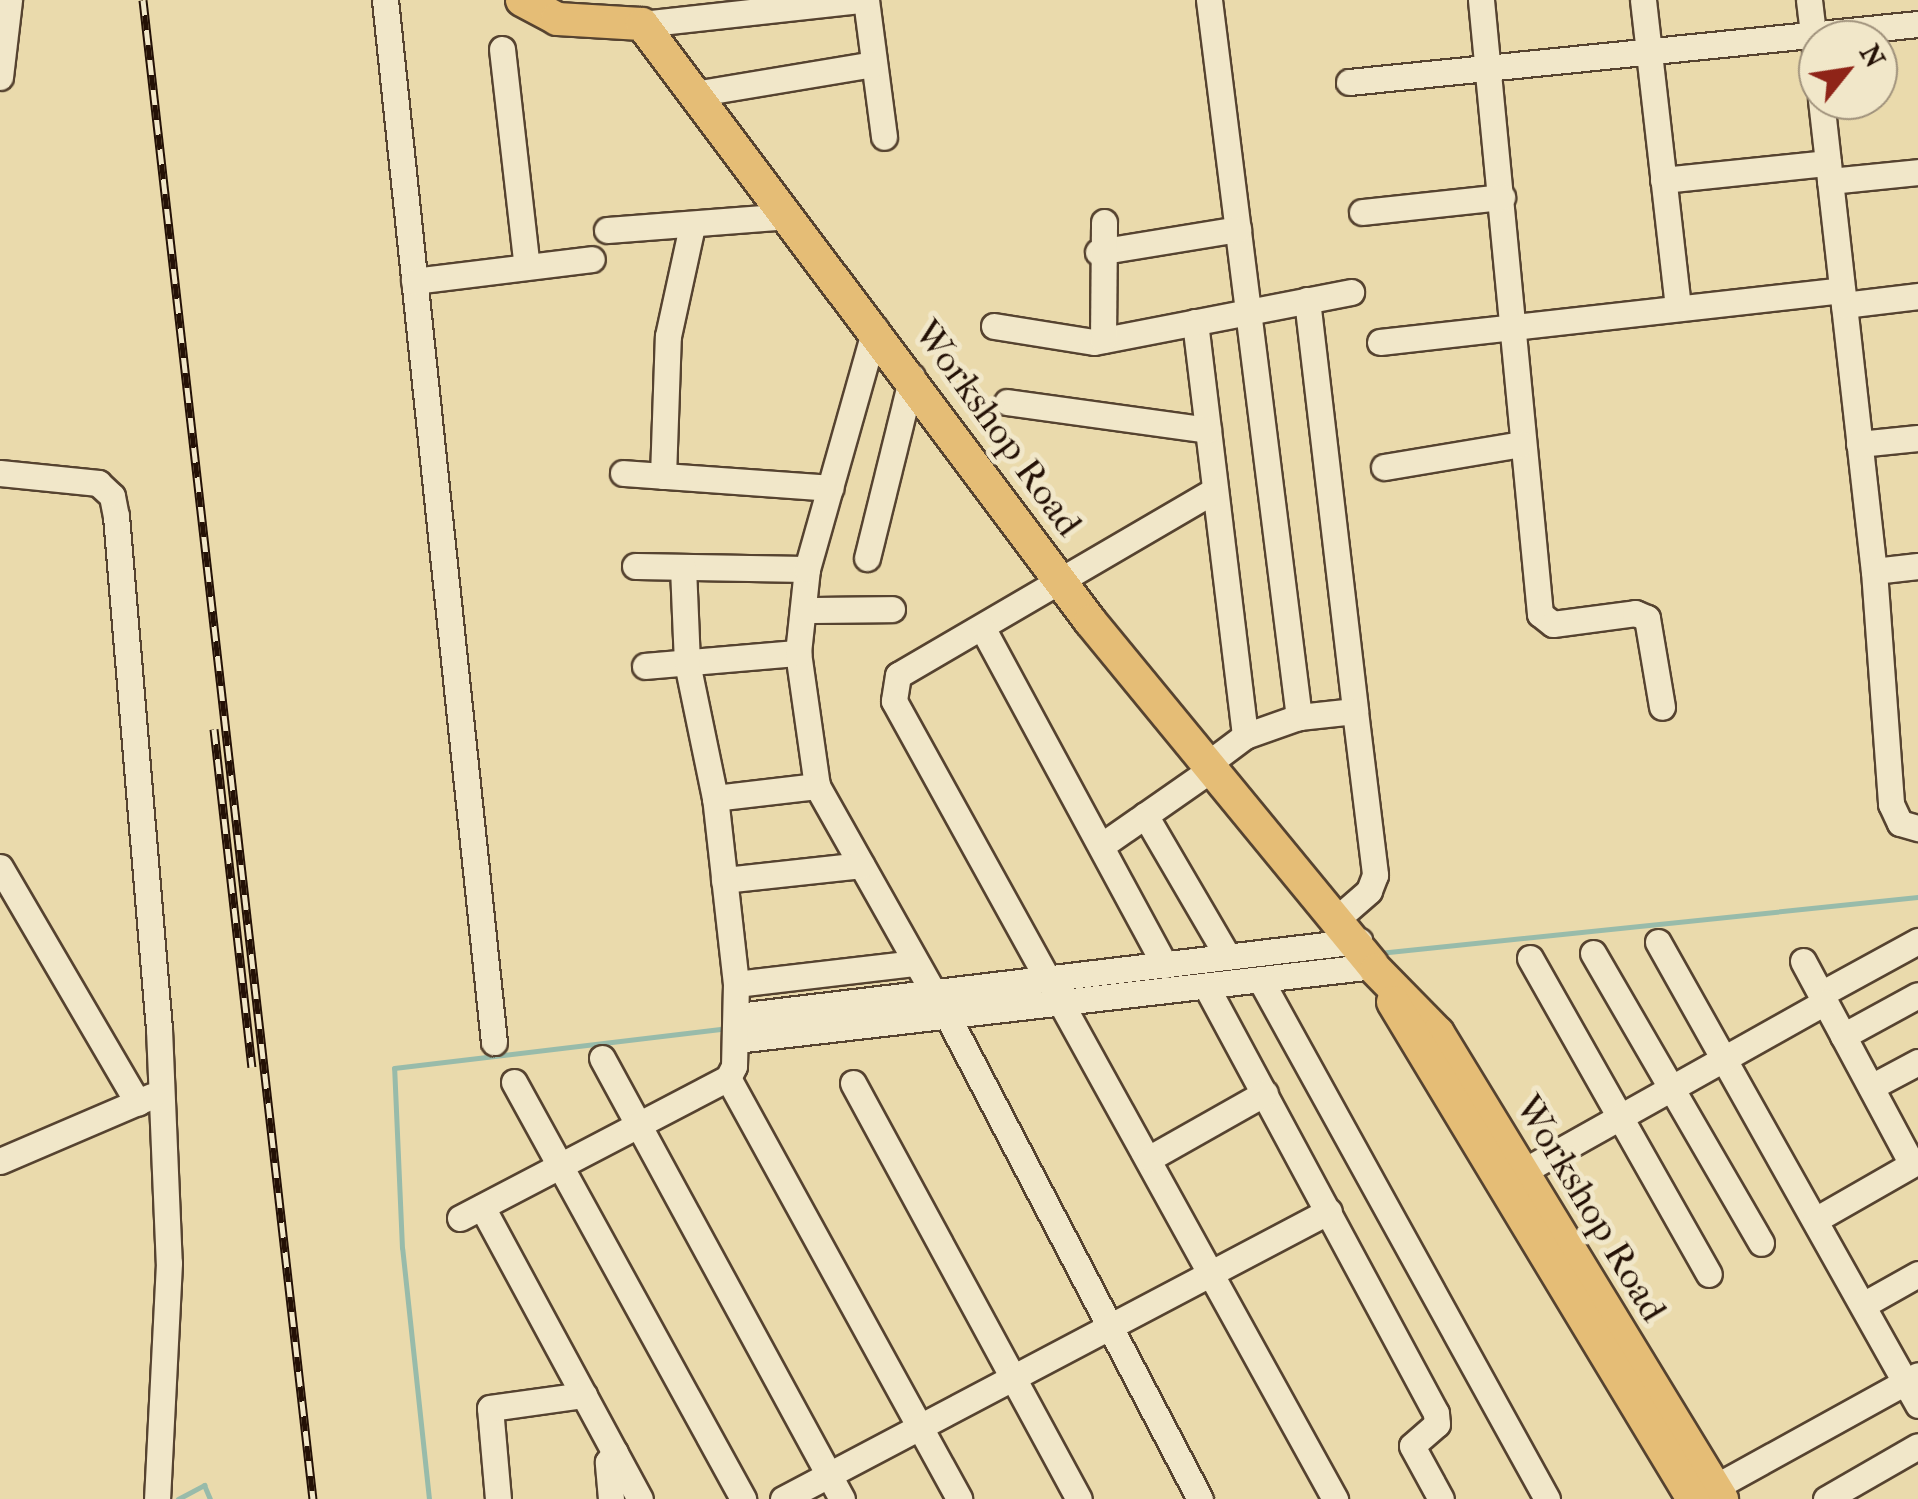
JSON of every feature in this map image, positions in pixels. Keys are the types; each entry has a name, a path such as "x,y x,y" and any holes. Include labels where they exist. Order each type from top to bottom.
{"main road":[{"path":"522,0 557,19 642,24"},
{"name":"Workshop Road","path":"642,24 912,376 1062,584 1364,951 1438,1033 1522,1172 1706,1496"},
{"name":"Workshop Road","path":"1364,951 1706,1496"}],"street":[{"path":"0,77 9,0"},
{"path":"385,0 494,1042"},
{"path":"708,17 748,0"},
{"path":"642,24 863,0 884,136"},
{"path":"1209,0 1299,718"},
{"path":"1482,0 1516,327 1521,444 1540,614 1553,624 1635,613 1648,618 1662,707"},
{"path":"1644,0 1678,308"},
{"path":"1349,82 1798,37"},
{"path":"502,49 527,267"},
{"path":"694,94 874,64"},
{"path":"1823,120 1874,571 1891,804 1900,824 1918,828"},
{"path":"1663,180 1918,172"},
{"path":"1362,212 1502,197"},
{"path":"608,230 789,216"},
{"path":"1102,340 1098,252 1104,222"},
{"path":"663,476 668,336 692,226"},
{"path":"1098,252 1238,229"},
{"path":"414,281 592,258"},
{"path":"994,326 1102,340 1351,292"},
{"path":"1380,342 1678,308 1918,296"},
{"path":"1307,300 1375,875 1364,951"},
{"path":"1195,322 1245,736"},
{"path":"875,328 807,569 798,653 817,786 934,994"},
{"path":"867,558 912,376"},
{"path":"1006,402 1208,430"},
{"path":"1859,444 1918,438"},
{"path":"1384,467 1521,444"},
{"path":"0,473 84,479 112,496 150,1098 169,1263 157,1498"},
{"path":"623,473 830,488"},
{"path":"1215,490 1062,584 898,675 894,700 1059,990 1335,1499"},
{"path":"636,566 807,569"},
{"path":"1874,571 1918,566"},
{"path":"682,567 687,662 715,798 736,984 737,1028 728,1078 960,1499"},
{"path":"803,610 892,609"},
{"path":"983,629 1165,965"},
{"path":"645,666 798,653"},
{"path":"1101,846 1245,736 1299,718 1355,711"},
{"path":"715,798 817,786"},
{"path":"1144,816 1228,957"},
{"path":"724,880 861,864"},
{"path":"0,867 150,1098"},
{"path":"1522,1172 1724,1058 1918,941"},
{"path":"1658,942 1914,1387 1706,1496"},
{"path":"737,1028 948,1016 1165,965 1228,957 1364,951"},
{"path":"737,1028 934,994 1206,986 1260,979 1364,951"},
{"path":"1594,952 1761,1243"},
{"path":"1530,958 1708,1274"},
{"path":"1802,961 1915,1162 1815,1220"},
{"path":"736,984 916,963"},
{"path":"1260,979 1547,1499"},
{"path":"1206,986 1436,1413 1437,1424 1412,1446 1442,1499"},
{"path":"1843,1036 1918,996"},
{"path":"948,1016 1200,1499"},
{"path":"602,1058 842,1499"},
{"path":"1871,1087 1918,1062"},
{"path":"640,1499 584,1395 471,1212 728,1078"},
{"path":"514,1082 743,1499"},
{"path":"853,1083 1079,1499"},
{"path":"1150,1158 1265,1094"},
{"path":"1,1159 150,1098"},
{"path":"784,1499 1329,1211"},
{"path":"1863,1304 1918,1274"},
{"path":"498,1499 490,1408 584,1395"},
{"path":"1826,1499 1918,1446"},
{"path":"611,1499 608,1462 615,1452"}],"waterway":[{"path":"1379,953 1918,897"},
{"path":"1205,972 1348,956"},
{"path":"429,1499 402,1248 394,1068 727,1028"},
{"path":"178,1499 204,1485 210,1499"}],"railway":[{"path":"143,0 313,1499"},
{"path":"214,729 252,1067"}]}
